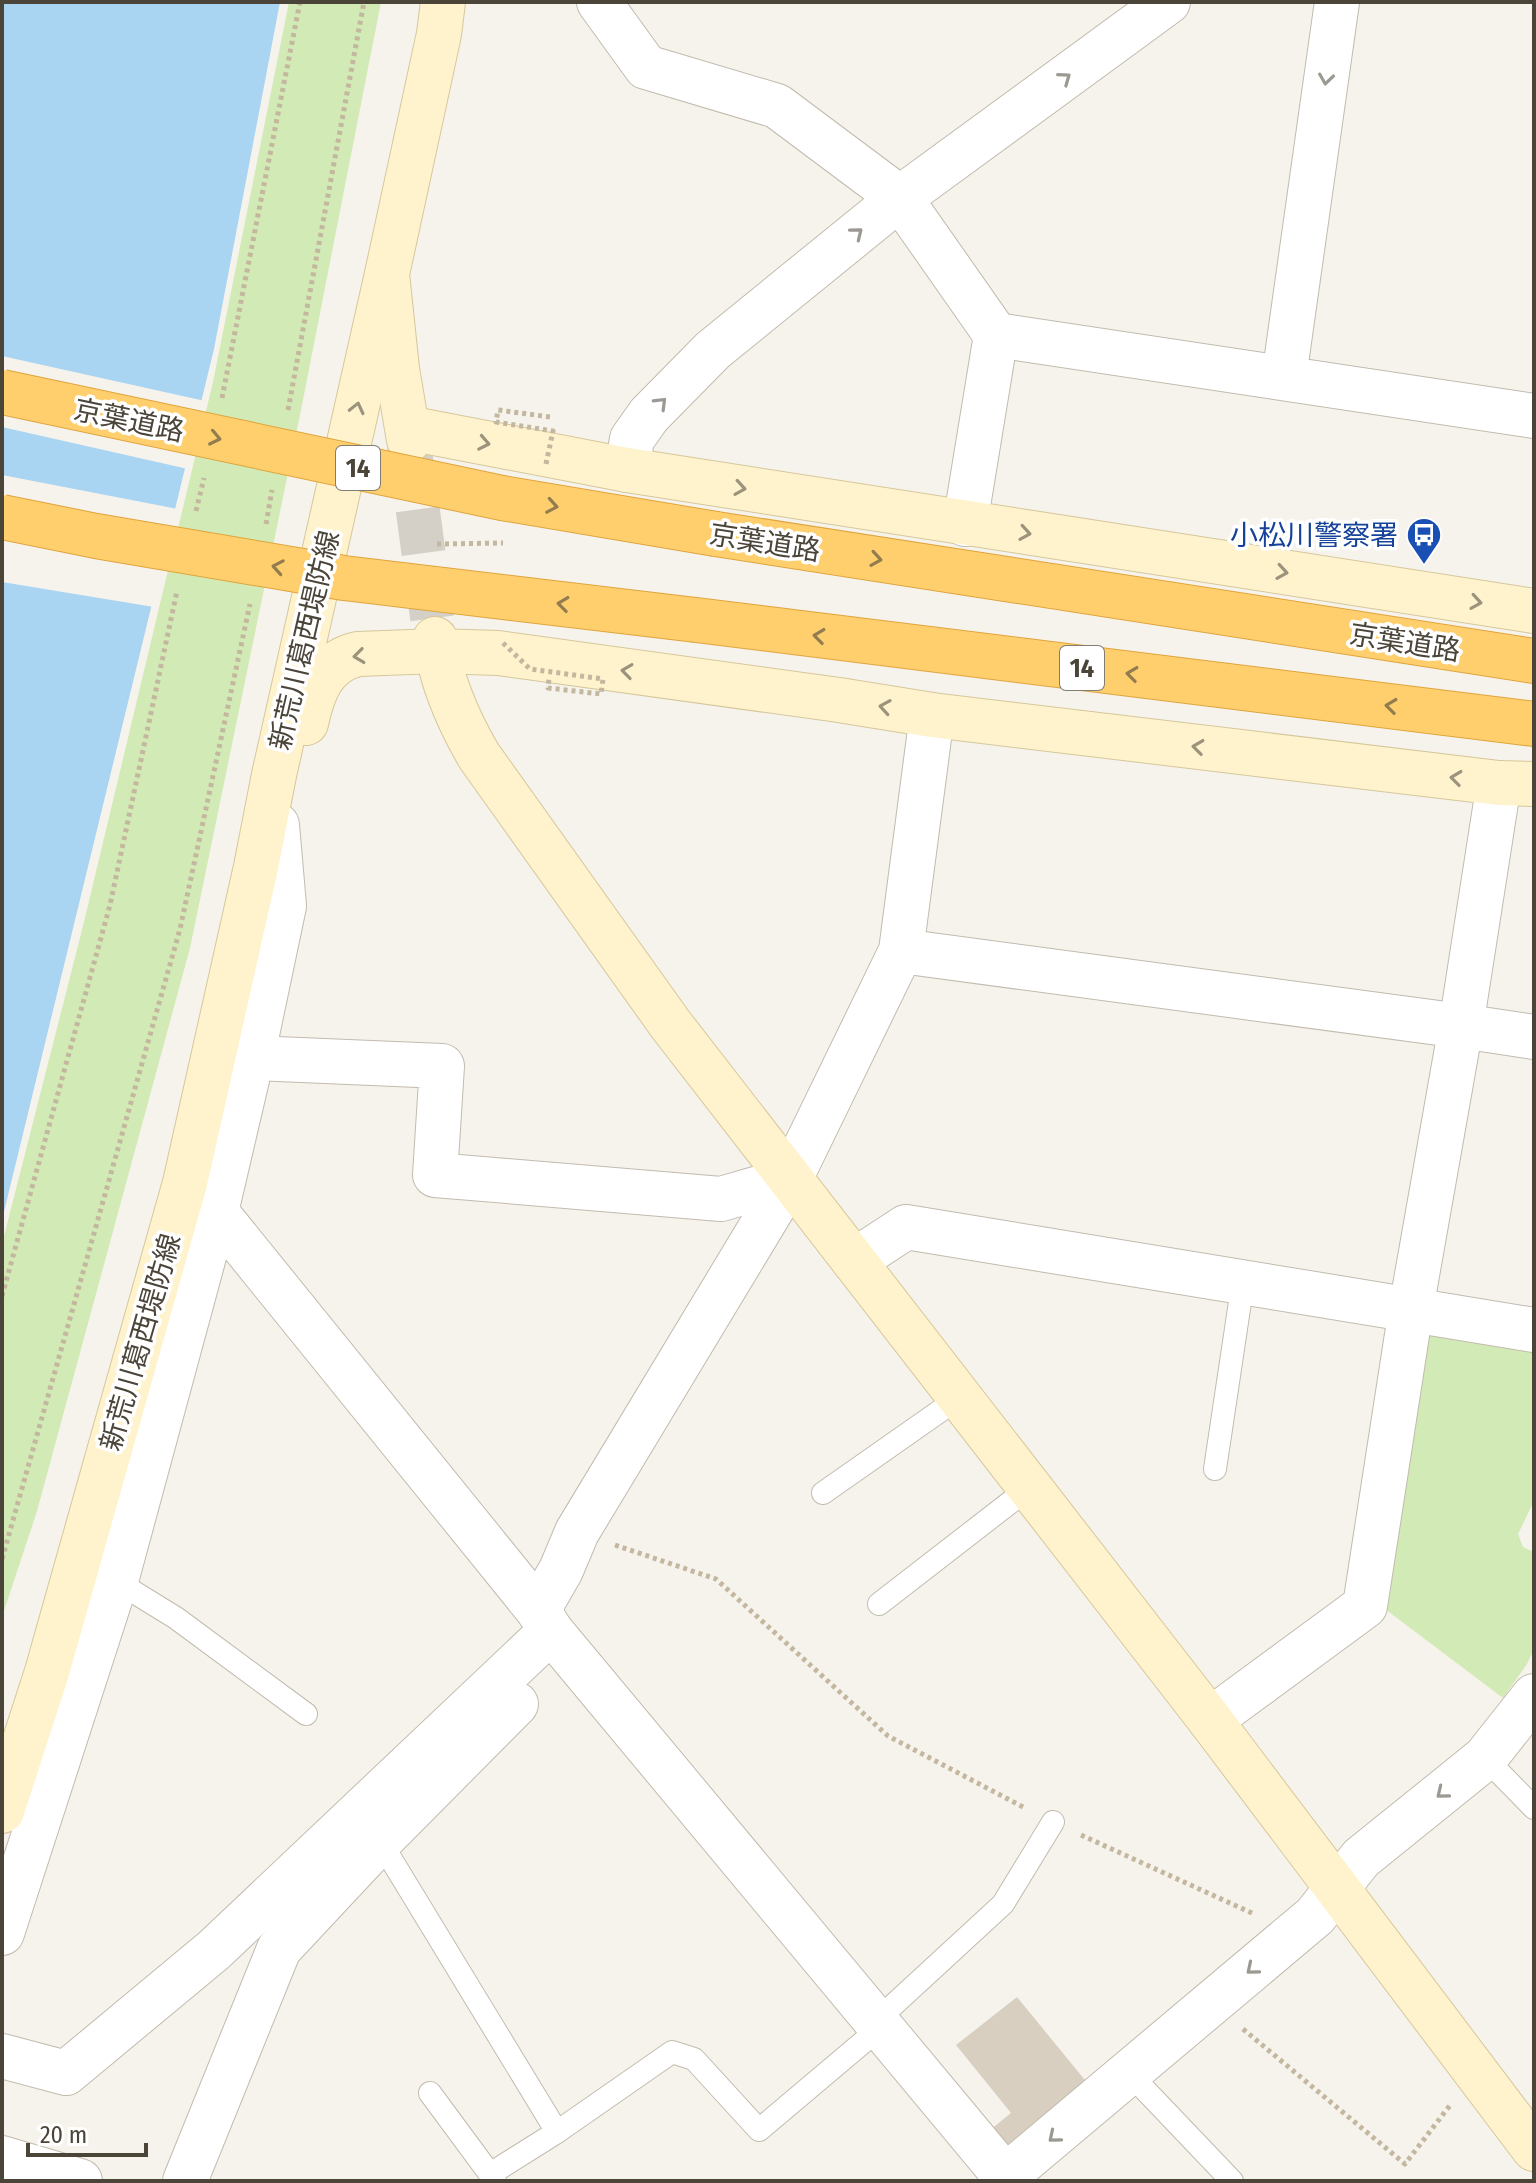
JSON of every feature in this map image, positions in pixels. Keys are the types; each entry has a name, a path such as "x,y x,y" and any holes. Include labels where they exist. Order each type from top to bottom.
{"highway":[{"name":"京葉道路","path":"2,392 502,498 1534,661"},
{"name":"14","path":"2,517 344,578 1534,724"}],"street":[{"path":"599,2 646,67 777,106 900,198 996,335 965,524"},
{"path":"1284,377 1337,2"},
{"path":"1143,9 900,198 713,350 649,415 632,439 627,470 965,524 1533,604"},
{"name":"新荒川葛西堤防線","path":"2,1811 47,1672 185,1183 444,13"},
{"name":"新荒川葛西堤防線","path":"387,274 397,369 408,434 627,470"},
{"path":"996,335 1534,416"},
{"path":"436,645 460,722 479,756 671,1025 1210,1720 1534,2149"},
{"name":"新荒川葛西堤防線","path":"256,867 277,825 294,776 311,700 327,671 335,663 358,654 436,645 932,715 1516,783"},
{"path":"185,2181 279,1949 380,1841 553,1631 561,1570 577,1532 790,1179 901,951 932,715"},
{"path":"1210,1720 1365,1606 1411,1309 1461,1026 1516,783"},
{"path":"2,1933 116,1581 216,1212 284,906 277,825"},
{"path":"901,951 1534,1037"},
{"path":"252,1058 442,1066 435,1175 721,1199 790,1179"},
{"path":"216,1212 553,1631 1005,2180 1315,1916 1361,1858 1485,1758 1534,1696"},
{"path":"854,1261 906,1227 1534,1330"},
{"path":"2,2056 66,2073 214,1950 553,1631"},
{"path":"2,2158 80,2181"}],"lane":[{"path":"1215,1469 1243,1282"},
{"path":"823,1493 960,1397"},
{"path":"879,1604 1030,1487"},
{"path":"116,1581 176,1618 306,1714"},
{"path":"1485,1758 1534,1808"},
{"path":"430,2093 492,2177 672,2052 694,2059 759,2130 878,2024 1003,1904 1053,1822"},
{"path":"380,1841 557,2132"},
{"path":"1129,2073 1232,2181"}],"path":[{"path":"221,402 300,2"},
{"path":"285,422 364,2"},
{"path":"545,469 553,431 496,422 498,410 550,417"},
{"path":"192,526 207,464"},
{"path":"265,526 274,482"},
{"path":"2,1296 110,905 178,588"},
{"path":"2,1559 180,929 251,601"},
{"path":"503,643 530,669 603,679 601,694 548,688 549,678"},
{"path":"577,1532 716,1579 888,1736 1053,1822 1295,1933"},
{"path":"1212,2003 1405,2164 1476,2072"}],"green space":[{"path":"289,2 381,2 190,948 37,1511 2,1617 2,1244 84,922 213,382"},
{"path":"1440,1327 1534,1343 1534,1501 1518,1534 1523,1547 1534,1552 1534,1649 1503,1698 1385,1609 1424,1341"}],"water":[{"path":"2,2 280,2 214,349 2,1220"}],"pier":[{"path":"2,356 205,401 188,469 2,427"},
{"path":"2,475 178,509 154,607 2,582"}],"building":[{"path":"1017,1997 1089,2085 1006,2151 990,2130 1011,2113 956,2045"}],"tunnel":[{"path":"409,444 435,639"}],"place":[{"name":"小松川警察署","path":"1424,566"}]}
